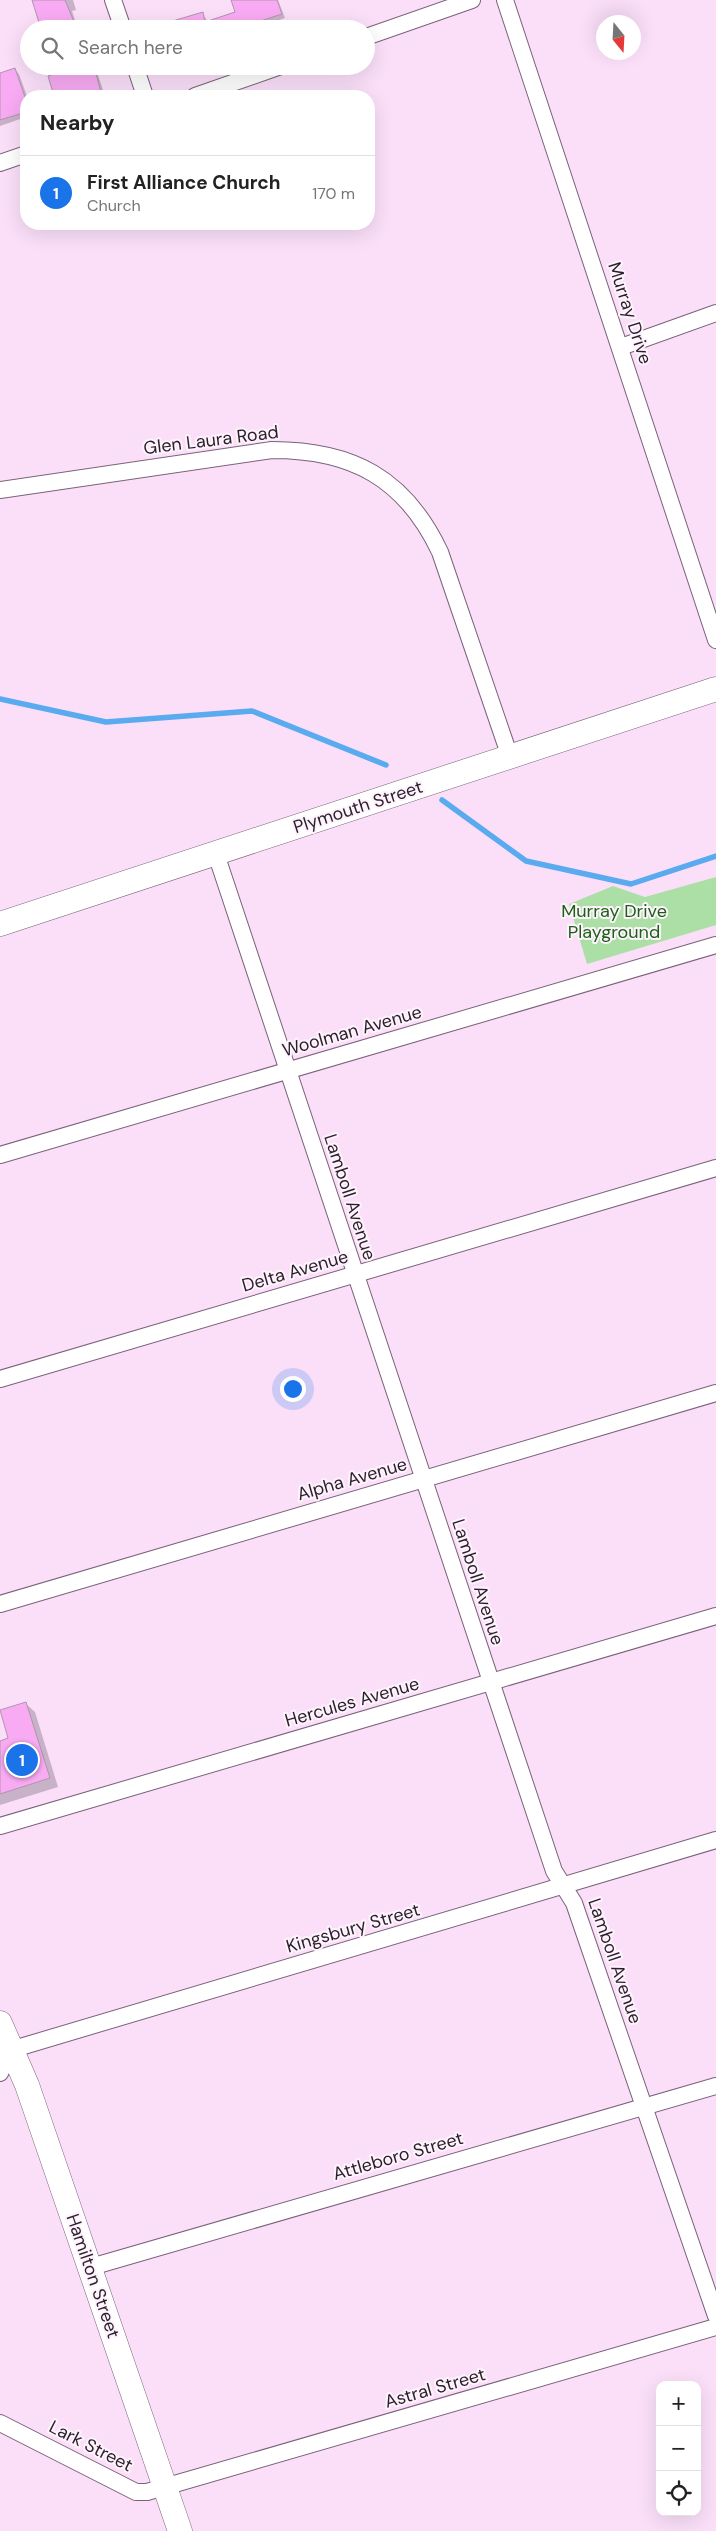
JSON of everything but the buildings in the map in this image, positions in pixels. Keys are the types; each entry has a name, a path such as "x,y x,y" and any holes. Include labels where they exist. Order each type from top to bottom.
{"street":[{"path":"113,0 120,20"},
{"path":"375,34 472,0"},
{"name":"Murray Drive","path":"505,0 621,347 716,640"},
{"path":"139,75 143,90"},
{"path":"212,90 255,75"},
{"path":"0,163 20,156"},
{"path":"621,347 716,313"},
{"name":"Glen Laura Road","path":"0,490 272,450 301,450 336,456 362,467 388,483 408,501 427,524 440,552 510,757"},
{"name":"Plymouth Street","path":"0,924 716,689"},
{"name":"Lamboll Avenue","path":"216,854 354,1275 554,1871 574,1903 716,2316"},
{"name":"Woolman Avenue","path":"0,1155 716,946"},
{"name":"Delta Avenue","path":"0,1379 716,1168"},
{"name":"Alpha Avenue","path":"0,1604 716,1393"},
{"name":"Hercules Avenue","path":"0,1826 716,1616"},
{"name":"Kingsbury Street","path":"6,2051 716,1840"},
{"name":"Hamilton Street","path":"0,2023 6,2051 27,2085 180,2531"},
{"path":"0,2073 6,2051"},
{"name":"Attleboro Street","path":"90,2267 716,2086"},
{"name":"Astral Street","path":"166,2487 716,2327"},
{"name":"Lark Street","path":"0,2424 136,2492 147,2492 166,2487"}],"green space":[{"name":"Murray Drive Playground","path":"716,877 716,925 587,964 569,904 613,886 645,897"}],"waterway":[{"path":"0,699 106,722 252,711 386,765"},
{"path":"442,800 526,861 631,884 716,856"}],"place":[{"name":"First Alliance Church","path":"22,1760"}]}
